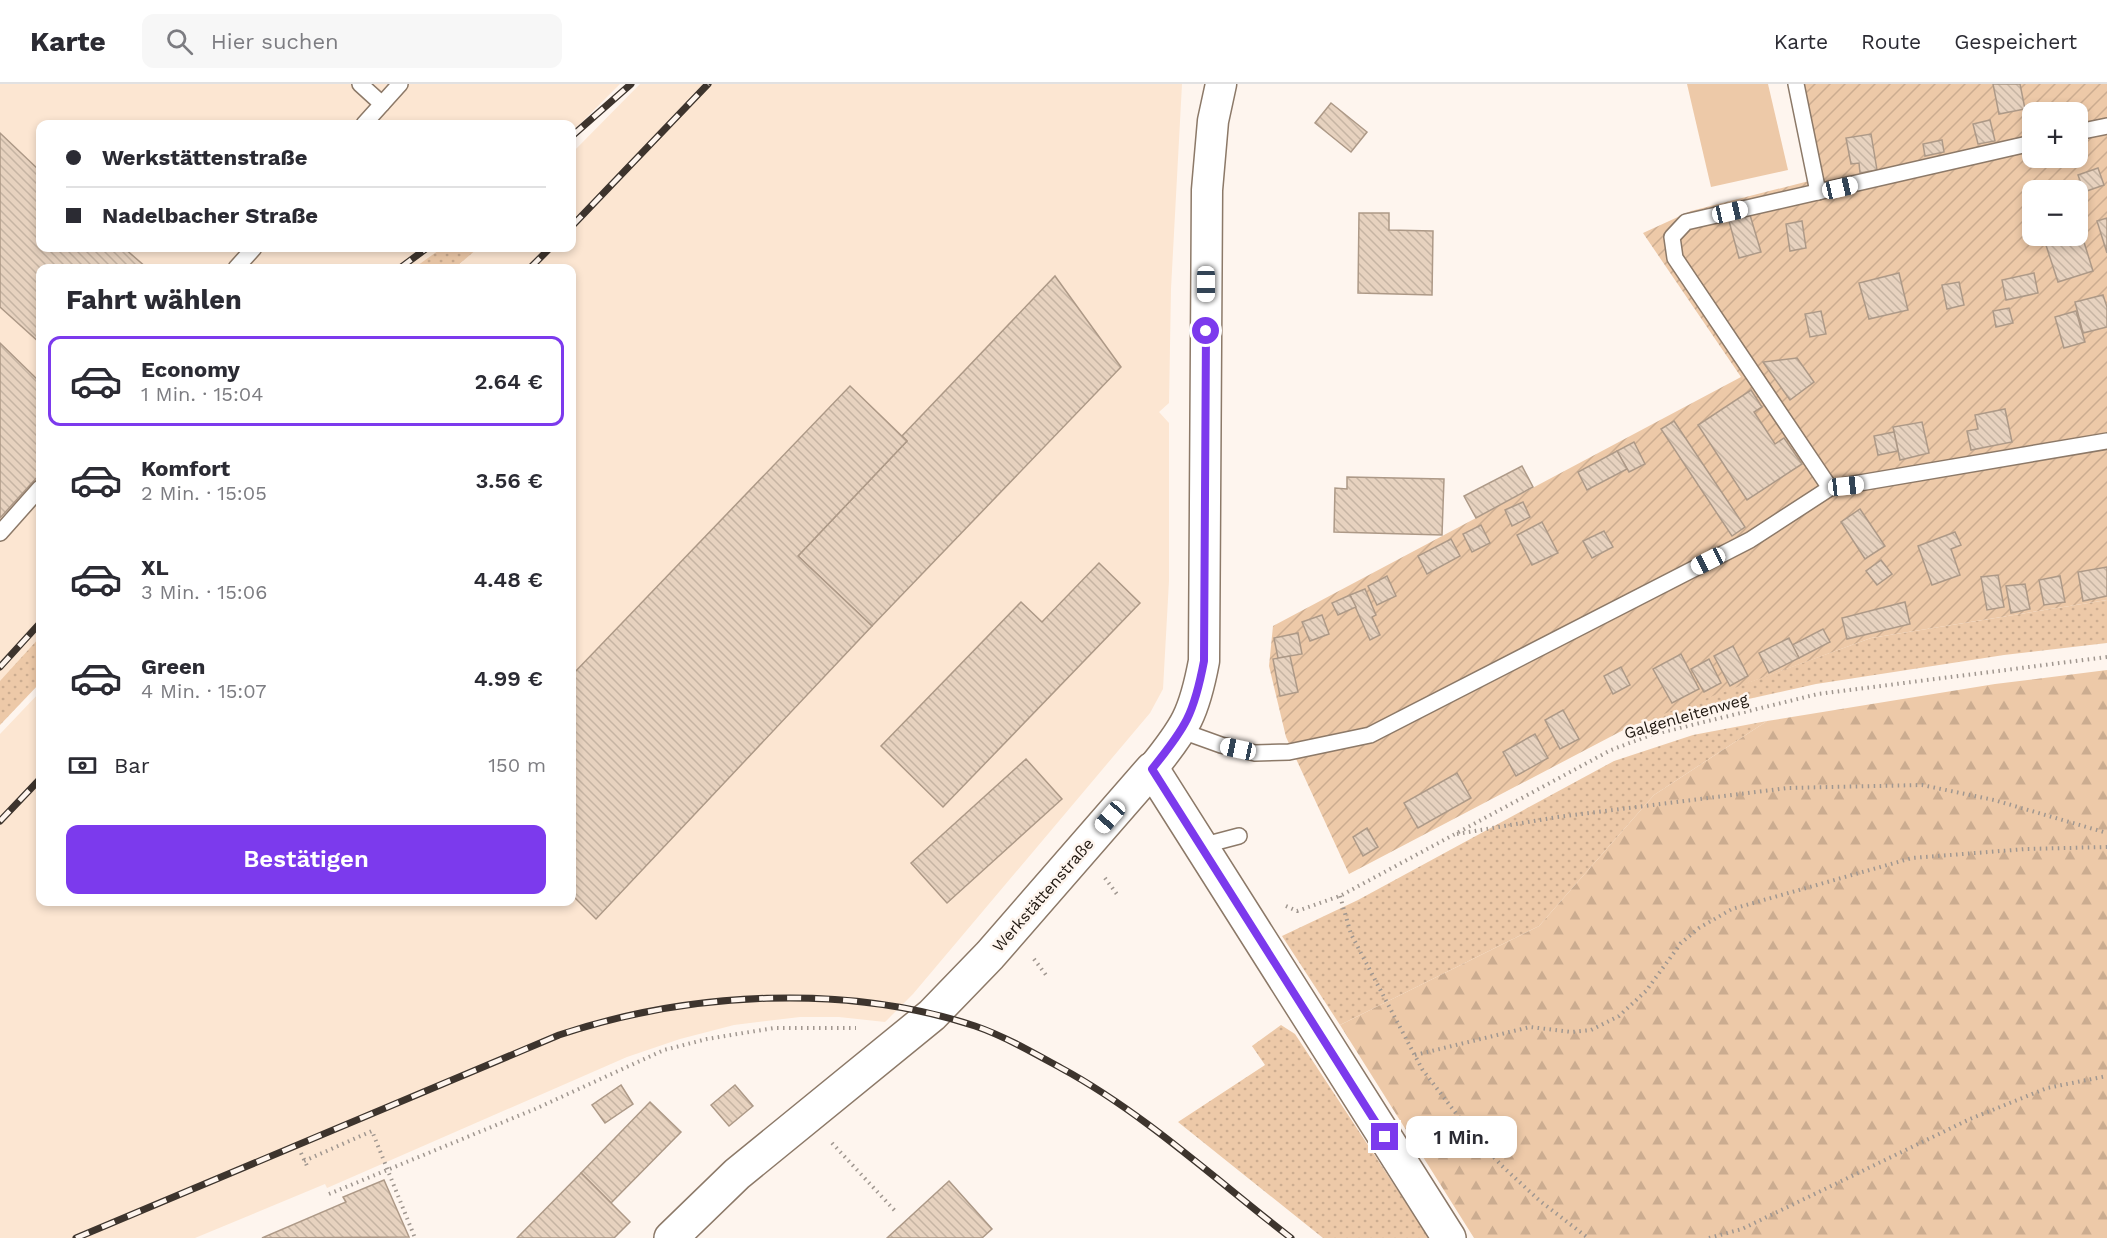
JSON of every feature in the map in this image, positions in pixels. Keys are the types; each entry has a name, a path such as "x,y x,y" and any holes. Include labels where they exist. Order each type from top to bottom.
{"street":[{"name":"Werkstättenstraße","path":"671,1238 737,1174 932,1015 990,955 1152,769 1182,731 1197,700 1204,661 1207,190 1213,121 1221,84"},
{"path":"1152,769 1449,1238"}],"lane":[{"path":"360,84 382,104"},
{"path":"368,120 400,84"},
{"path":"1796,84 1818,192"},
{"path":"2088,130 2107,126"},
{"path":"1830,488 1675,258 1672,237 1686,222 2022,145"},
{"path":"240,264 250,252"},
{"path":"1182,731 1221,745 1255,753 1289,752 1370,735 1750,540 1830,488 2107,441"},
{"path":"0,533 36,492"},
{"path":"1201,846 1239,836"}],"path":[{"name":"Galgenleitenweg","path":"1281,898 1287,908 1297,911 1340,896 1611,750 1688,724 1818,694 2107,657"},
{"path":"1454,834 1557,817 1787,788 1922,785 1994,800 2107,833"},
{"path":"1415,1055 1530,1027 1572,1032 1591,1030 1624,1012 1660,974 1681,943 1699,928 1732,909 1912,858 2026,849 2107,847"},
{"path":"1340,896 1352,934 1422,1069 1468,1129 1502,1166 1540,1202 1588,1238"},
{"path":"329,1194 535,1109 632,1063 692,1043 774,1028 843,1026 875,1031 898,1043"},
{"path":"1709,1238 1742,1229 1981,1114 2047,1088 2107,1076"},
{"path":"806,1117 897,1212"},
{"path":"304,1161 372,1131 415,1238"},
{"path":"301,1153 308,1168"}],"shaded area":[{"path":"0,84 620,84 576,128 576,120 36,120 36,252 450,252 437,264 36,264 36,662 0,702"},
{"path":"640,84 1182,84 1171,289 1169,403 1159,412 1169,423 1169,581 1163,689 1150,713 913,994 885,1022 839,1017 800,1017 734,1025 680,1039 627,1057 327,1188 325,1184 195,1238 0,1238 0,734 36,696 36,906 576,906 576,264 460,264 473,252 576,252 576,149"}],"green space":[{"path":"1687,84 1768,84 1788,170 1711,187"},
{"path":"1789,84 2107,84 2107,600 1871,638 1631,726 1349,874 1286,737 1269,666 1273,626 1741,377 1643,233 1691,211 1809,181"},
{"path":"436,252 473,252 460,264 420,264"},
{"path":"2107,600 2107,643 2004,655 1816,684 1631,725 1871,638"},
{"path":"36,641 36,687 0,725 0,681"},
{"path":"2107,670 2107,1238 1474,1238 1340,1025 1539,926 1654,795 1767,721 1995,684"},
{"path":"1767,721 1654,795 1539,926 1340,1025 1282,936 1358,900 1614,761 1693,735"},
{"path":"1281,1025 1295,1034 1429,1238 1323,1238 1178,1122 1265,1065 1252,1046"}],"building":[{"path":"1993,84 2020,84 2024,102 2022,110 1999,114"},
{"path":"1331,103 1367,132 1351,152 1315,123"},
{"path":"1990,120 1995,141 1978,144 1973,124"},
{"path":"0,133 36,167 36,252 129,252 142,264 36,264 36,339 0,307"},
{"path":"1871,134 1877,170 1860,173 1859,163 1851,164 1846,138"},
{"path":"1942,140 1944,152 1925,156 1923,144"},
{"path":"2098,168 2104,185 2088,191 2088,180 2080,180 2078,175"},
{"path":"1359,213 1389,213 1389,230 1433,231 1432,295 1358,293"},
{"path":"1750,215 1761,252 1739,258 1729,221"},
{"path":"2107,218 2107,253 2097,221"},
{"path":"1802,221 1806,248 1790,251 1786,224"},
{"path":"2046,246 2085,246 2093,271 2058,282"},
{"path":"1899,273 1908,310 1869,319 1859,283"},
{"path":"2034,273 2038,293 2006,300 2002,280"},
{"path":"1055,276 1121,367 872,626 798,556 907,441 902,436"},
{"path":"1959,282 1964,305 1947,309 1942,285"},
{"path":"2103,295 2107,307 2107,327 2083,333 2075,302"},
{"path":"2009,308 2013,323 1996,327 1993,311"},
{"path":"1821,311 1826,334 1810,337 1805,314"},
{"path":"2076,311 2085,342 2064,348 2055,317"},
{"path":"0,343 36,378 36,478 0,518"},
{"path":"1797,358 1814,382 1790,400 1763,362"},
{"path":"850,386 907,441 798,556 872,626 596,919 576,899 576,671"},
{"path":"1751,390 1762,407 1754,412 1775,444 1784,438 1802,464 1747,500 1698,425"},
{"path":"2005,409 2012,442 1971,450 1967,431 1978,429 1975,415"},
{"path":"1674,421 1745,527 1732,536 1661,429"},
{"path":"1922,422 1929,453 1900,460 1893,427"},
{"path":"1894,432 1898,451 1878,455 1874,436"},
{"path":"1634,442 1645,464 1629,472 1617,451"},
{"path":"1617,451 1627,469 1587,490 1578,472"},
{"path":"1522,466 1533,487 1476,518 1464,496"},
{"path":"1347,477 1444,479 1442,535 1334,532 1335,488 1347,489"},
{"path":"1523,502 1530,517 1512,526 1505,510"},
{"path":"1860,509 1885,546 1865,559 1841,522"},
{"path":"1542,522 1558,553 1532,565 1517,535"},
{"path":"1481,525 1490,543 1472,552 1463,534"},
{"path":"1604,531 1613,547 1592,558 1583,541"},
{"path":"1955,532 1961,545 1951,549 1960,575 1932,585 1918,546"},
{"path":"1451,539 1460,556 1427,574 1418,556"},
{"path":"1881,560 1892,574 1877,585 1866,571"},
{"path":"1099,563 1140,603 943,807 881,746 1021,602 1042,622"},
{"path":"2107,567 2107,596 2083,601 2078,572"},
{"path":"1998,575 2004,607 1987,610 1981,577"},
{"path":"1387,576 1396,596 1377,605 1368,586"},
{"path":"2060,576 2065,602 2044,605 2039,580"},
{"path":"2025,584 2030,609 2011,613 2006,586"},
{"path":"1365,589 1376,615 1372,617 1380,635 1370,640 1350,595"},
{"path":"1350,595 1356,607 1338,615 1332,603"},
{"path":"1905,602 1910,624 1847,639 1842,618"},
{"path":"1322,615 1329,634 1310,641 1302,622"},
{"path":"1823,629 1830,642 1799,658 1792,645"},
{"path":"1298,633 1302,654 1278,658 1274,638"},
{"path":"1789,638 1799,658 1769,673 1759,653"},
{"path":"1733,646 1748,676 1730,686 1714,656"},
{"path":"1681,654 1699,689 1672,703 1653,669"},
{"path":"1290,656 1298,692 1280,696 1273,659"},
{"path":"1709,659 1721,683 1704,692 1691,669"},
{"path":"1621,667 1630,685 1613,694 1604,676"},
{"path":"1563,710 1579,739 1560,749 1545,720"},
{"path":"1535,734 1548,758 1516,776 1503,752"},
{"path":"1026,759 1062,799 947,903 911,863"},
{"path":"1457,773 1471,798 1418,828 1404,803"},
{"path":"1367,828 1378,847 1363,856 1353,837"},
{"path":"621,1085 633,1104 605,1123 592,1105"},
{"path":"735,1085 753,1106 729,1126 711,1105"},
{"path":"650,1102 681,1132 611,1203 581,1173"},
{"path":"581,1173 630,1222 614,1238 517,1238"},
{"path":"384,1180 409,1237 262,1238 346,1202 343,1197"},
{"path":"949,1181 992,1229 982,1238 887,1238"}],"railway":[{"path":"576,132 631,84"},
{"path":"576,222 708,84"},
{"path":"405,264 422,252"},
{"path":"534,264 546,252"},
{"path":"0,667 36,627"},
{"path":"0,821 36,783"},
{"path":"76,1238 559,1035 660,1009 767,998 873,1003 925,1012 975,1026 1019,1045 1121,1105 1179,1148 1291,1238"}],"route":[{"path":"1206,331 1204,661 1197,700 1182,731 1152,769 1385,1137"}]}
